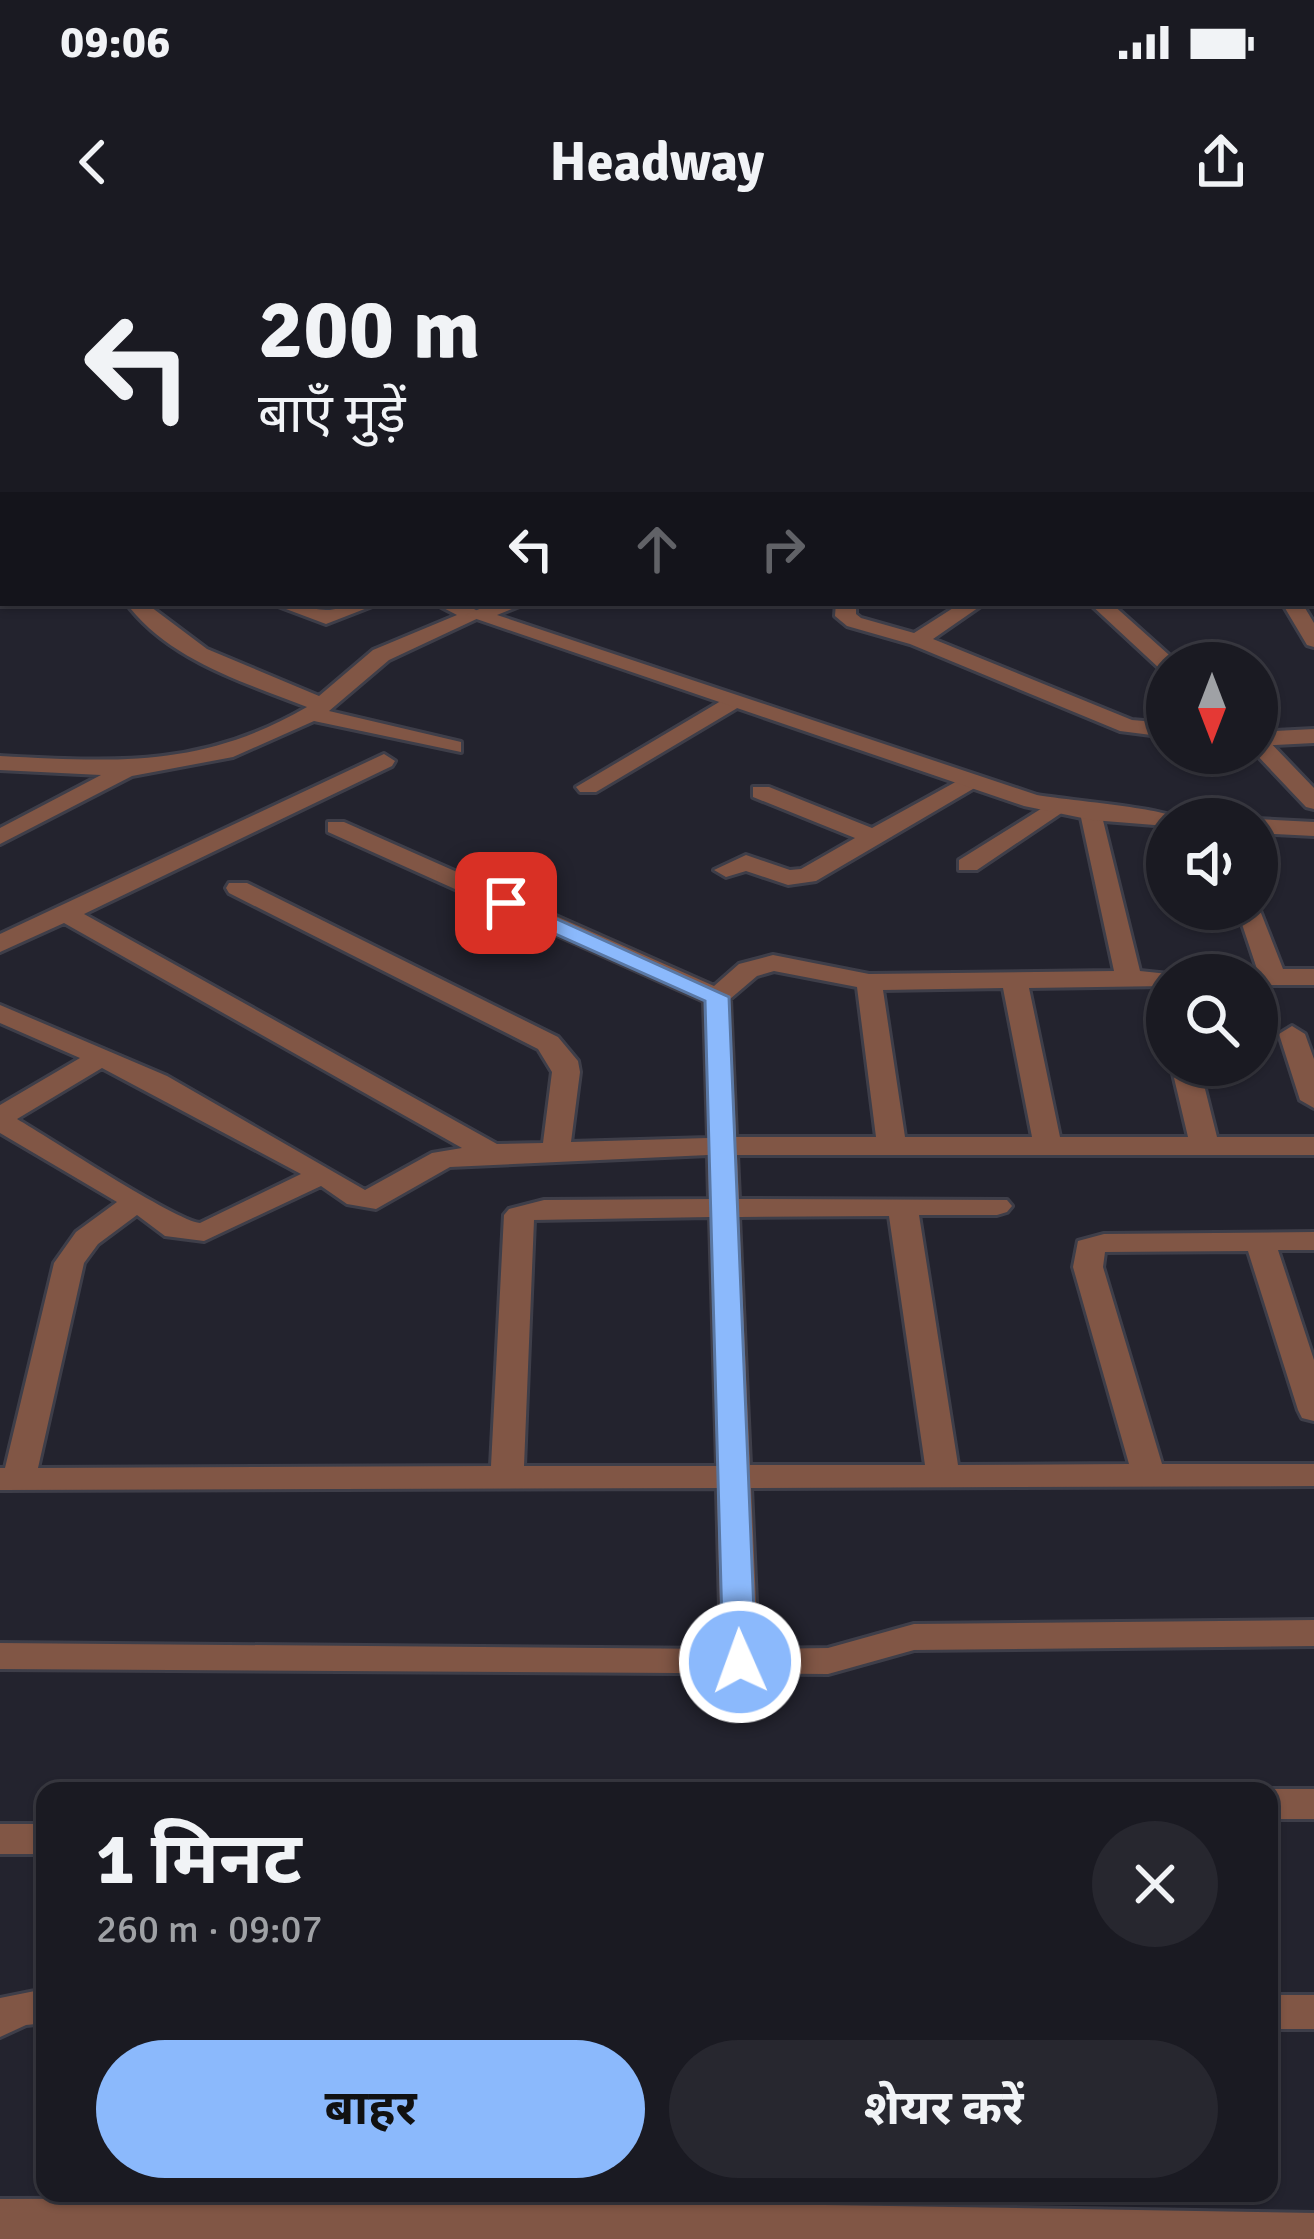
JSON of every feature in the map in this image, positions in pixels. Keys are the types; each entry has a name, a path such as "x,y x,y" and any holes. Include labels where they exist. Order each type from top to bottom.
{"street":[{"path":"291,606 334,618 363,606"},
{"path":"452,606 1055,807 1146,817"},
{"path":"0,763 128,770 225,752 317,710 381,655 506,606"},
{"path":"847,606 849,620 916,640 1128,726 1146,728"},
{"path":"916,640 985,606"},
{"path":"1102,606 1146,644"},
{"path":"1294,606 1314,641"},
{"path":"140,608 158,628 222,666 317,710 453,747"},
{"path":"588,787 731,702"},
{"path":"1278,739 1314,736"},
{"path":"0,944 384,761"},
{"path":"1278,763 1314,802"},
{"path":"0,837 128,770"},
{"path":"727,870 756,863 798,878 970,781"},
{"path":"761,792 874,837"},
{"path":"968,865 1055,807"},
{"path":"1092,813 1130,979"},
{"path":"336,827 717,997"},
{"path":"1278,827 1314,830"},
{"path":"238,888 548,1043 564,1060 566,1072 556,1151"},
{"path":"62,912 492,1153"},
{"path":"717,997 759,964 868,982 1146,979"},
{"path":"1278,977 1314,977"},
{"path":"1015,981 1048,1148"},
{"path":"868,982 892,1148"},
{"path":"717,997 740,1662"},
{"path":"0,1013 157,1082 323,1174 357,1198 376,1200 442,1160 492,1153 724,1146 1314,1146"},
{"path":"1292,1034 1314,1100"},
{"path":"101,1057 0,1119 137,1201 176,1230 204,1232 323,1174"},
{"path":"1190,1086 1205,1147"},
{"path":"137,1201 87,1238 69,1264 9,1479 1314,1475"},
{"path":"507,1478 519,1215 544,1209 997,1206"},
{"path":"904,1207 943,1476"},
{"path":"1260,1241 1314,1410"},
{"path":"1148,1474 1088,1267 1089,1247 1314,1241"},
{"path":"0,1656 828,1661 914,1637 1314,1633"},
{"path":"1278,1804 1314,1804"},
{"path":"0,1839 36,1839"},
{"path":"0,2020 18,2008 36,2007"},
{"path":"1278,2012 1314,2012"},
{"path":"0,2219 178,2230 404,2217 741,2232 1314,2233"}],"route":[{"path":"506,903 717,997 740,1662"}]}
